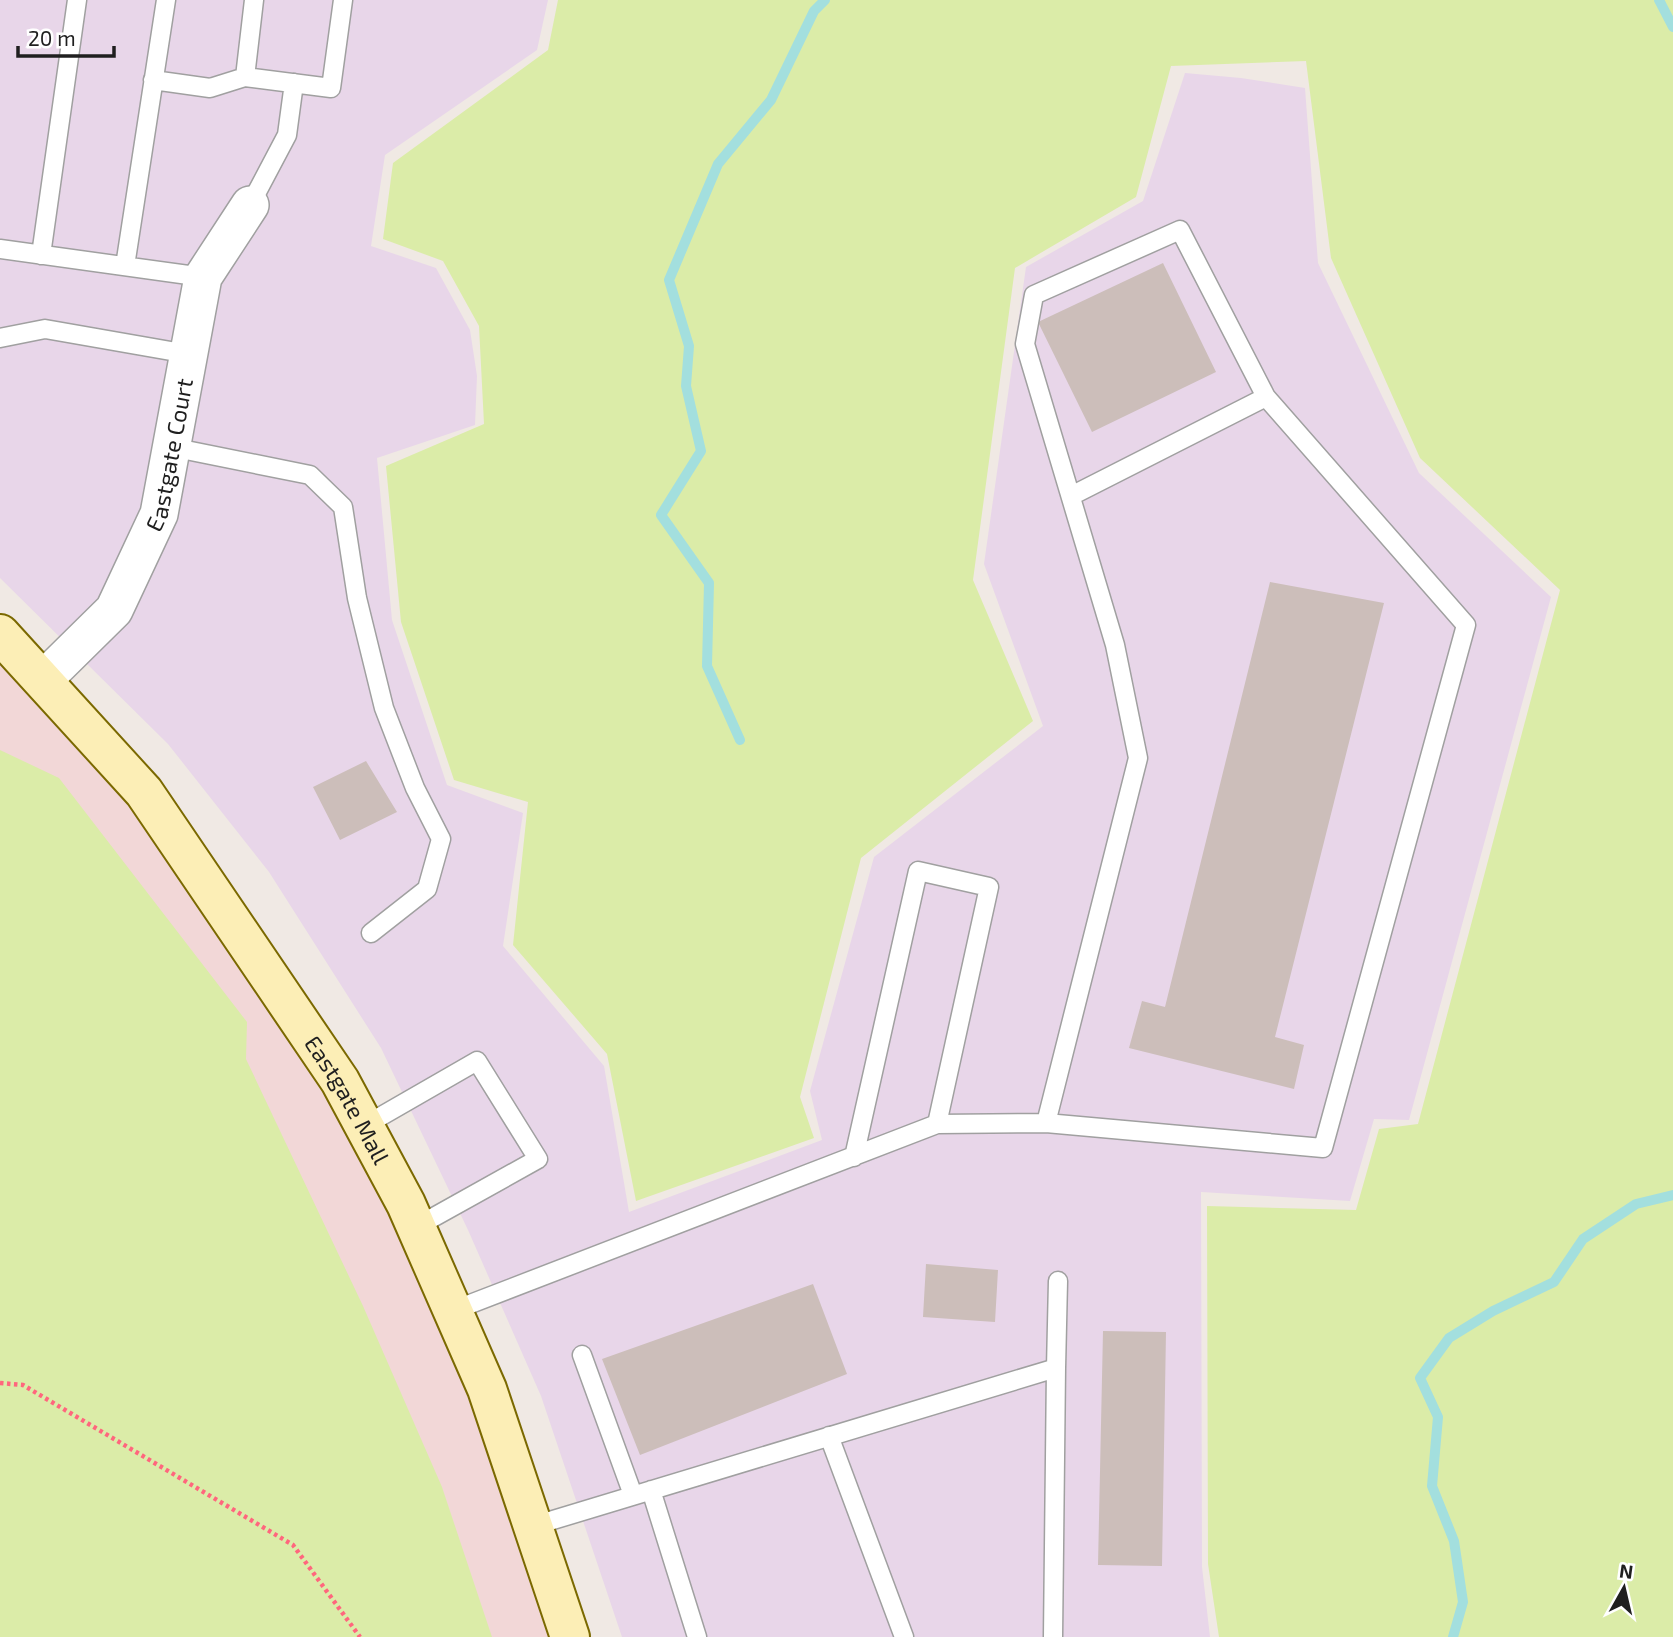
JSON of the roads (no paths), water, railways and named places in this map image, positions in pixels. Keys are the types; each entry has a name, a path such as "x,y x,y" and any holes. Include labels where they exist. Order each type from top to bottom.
{"main road":[{"name":"Eastgate Mall","path":"0,634 144,792 340,1081 416,1227 487,1389 570,1637"}],"street":[{"name":"Eastgate Court","path":"43,680 114,610 159,514 203,277 250,205"}],"lane":[{"path":"41,255 77,0"},
{"path":"125,266 166,0"},
{"path":"244,77 254,0"},
{"path":"153,80 211,88 244,77 331,88 342,0"},
{"path":"250,205 287,135 294,83"},
{"path":"452,1311 937,1124 1046,1123 1323,1148 1466,625 1266,397 1181,230 1034,295 1025,344 1115,645 1138,758 1046,1123"},
{"path":"0,249 203,277"},
{"path":"0,338 45,329 188,354"},
{"path":"1071,496 1266,397"},
{"path":"171,447 310,475 343,507 357,597 384,708 415,789 441,839 427,889 371,933"},
{"path":"854,1157 918,871 989,887 937,1124"},
{"path":"364,1126 477,1060 538,1160 416,1227"},
{"path":"1053,1637 1058,1281"},
{"path":"582,1355 633,1495"},
{"path":"533,1526 1056,1368"},
{"path":"829,1436 904,1637"},
{"path":"651,1490 697,1637"}],"waterway":[{"path":"740,740 707,666 709,583 661,515 701,451 686,386 689,346 669,280 718,164 771,100 814,11 825,0"},
{"path":"1659,0 1673,27"},
{"path":"1453,1637 1463,1602 1454,1541 1432,1486 1438,1417 1420,1378 1449,1338 1493,1311 1554,1282 1583,1239 1636,1204 1673,1195"}]}
